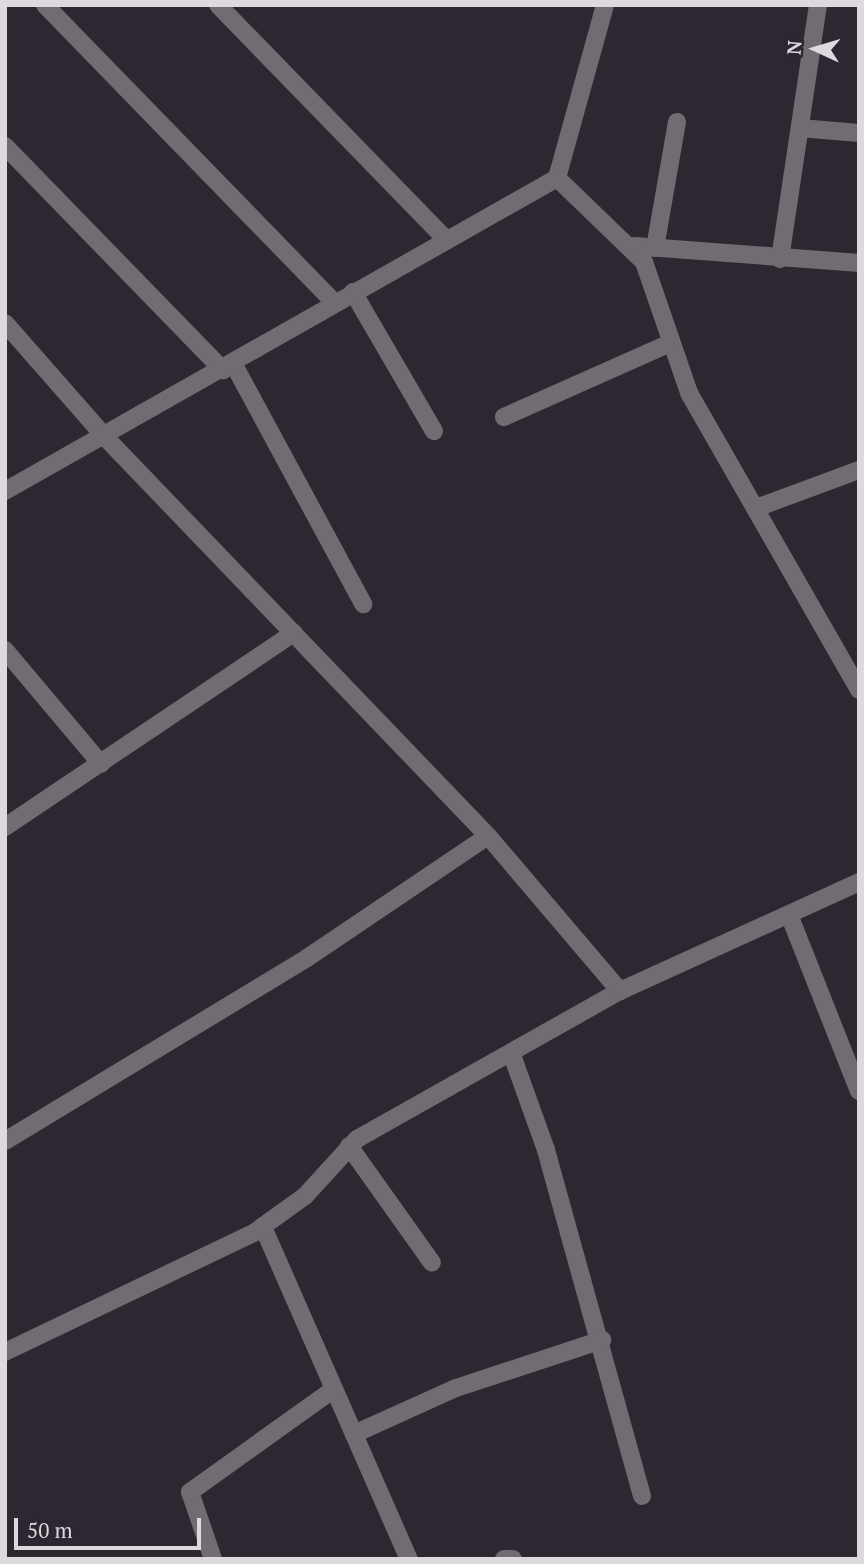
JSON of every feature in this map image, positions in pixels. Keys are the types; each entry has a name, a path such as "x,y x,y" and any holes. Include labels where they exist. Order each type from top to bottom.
{"street":[{"path":"45,5 335,303"},
{"path":"218,5 443,237"},
{"path":"5,492 229,368 443,237 557,178 605,5"},
{"path":"780,260 818,5"},
{"path":"655,248 677,122"},
{"path":"800,128 859,133"},
{"path":"5,146 229,368 363,604"},
{"path":"557,178 634,246 652,279 670,342 690,393 859,690"},
{"path":"634,246 780,260 859,262"},
{"path":"353,292 434,431"},
{"path":"5,323 105,437 488,836 620,991"},
{"path":"505,417 670,342"},
{"path":"756,508 859,470"},
{"path":"5,827 294,633"},
{"path":"5,650 102,764"},
{"path":"5,1142 307,958 488,836"},
{"path":"5,1352 263,1227 306,1196 349,1146 620,991 790,917 859,883"},
{"path":"790,917 859,1091"},
{"path":"512,1055 602,1340 642,1496"},
{"path":"349,1146 432,1263"},
{"path":"263,1227 409,1559"},
{"path":"354,1434 456,1388 602,1340"},
{"path":"212,1559 190,1492 334,1389"},
{"path":"504,1559 513,1559"}]}
